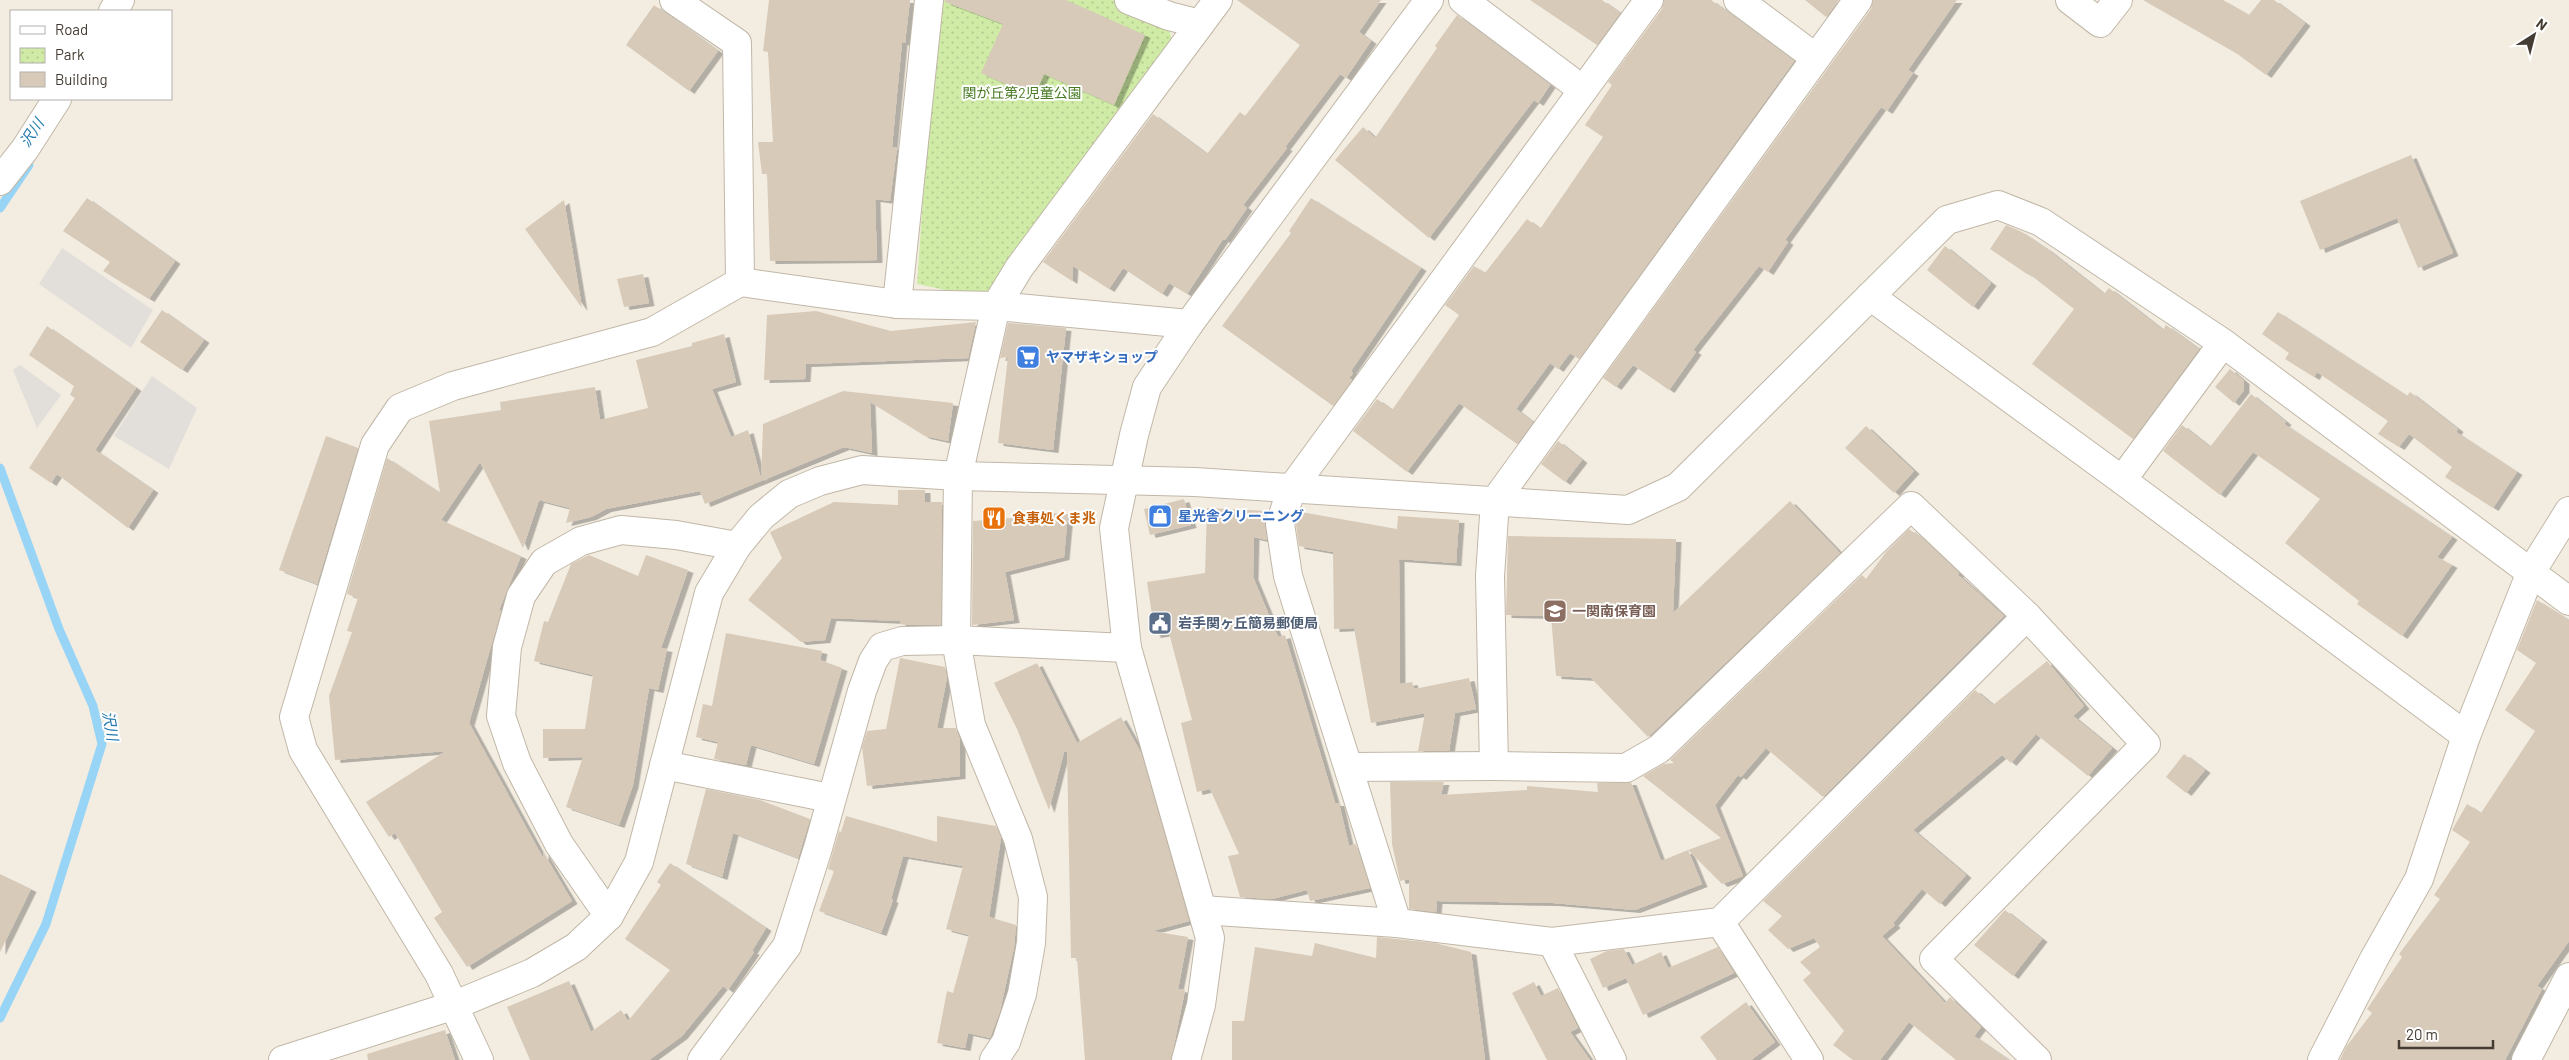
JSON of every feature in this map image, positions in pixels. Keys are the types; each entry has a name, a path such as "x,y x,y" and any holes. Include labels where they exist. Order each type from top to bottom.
{"street":[{"path":"674,0 738,43 740,282"},
{"path":"897,304 929,0"},
{"path":"1129,0 1169,16 1200,24"},
{"path":"994,1060 1006,1042 1022,994 1031,943 1033,897 1018,839 971,725 956,640 958,476 996,306 1019,268 1218,0"},
{"path":"1186,1060 1201,1005 1210,938 1127,648 1114,528 1124,481 1147,387 1189,324 1429,0"},
{"path":"1463,0 1583,90"},
{"path":"1397,923 1288,576 1280,524 1292,488 1649,0"},
{"path":"1738,0 1816,58"},
{"path":"1494,766 1490,576 1495,501 1858,0"},
{"path":"2070,0 2100,23 2118,0"},
{"path":"0,180 25,149 56,100"},
{"path":"283,1060 455,1005 532,973 576,947 609,916 639,862 709,593 736,546 761,517 789,494 820,481 862,470 958,476 1292,488 1628,510 1678,487 1947,220 1998,205 2041,222 2223,343 2569,600"},
{"path":"479,1060 439,974 303,750 294,717 376,445 400,408 453,386 652,332 740,282 897,304 996,306 1189,324"},
{"path":"1870,296 2122,480 2466,736"},
{"path":"2122,480 2223,343"},
{"path":"1349,767 1494,766 1626,768 1659,749 1911,506 2027,616 2146,744 1934,959 2037,1060"},
{"path":"2322,1060 2374,959 2419,879 2466,736 2531,572 2569,510"},
{"path":"609,916 559,844 517,762 501,716 507,648 521,596 544,562 581,540 622,530 676,535 736,546"},
{"path":"1202,910 1397,923 1552,942 1720,922 2027,616"},
{"path":"702,1060 787,946 818,848 830,798 862,690 873,661 882,647 902,641 956,640 1127,648"},
{"path":"664,765 830,798"},
{"path":"1720,922 1809,1060"},
{"path":"1552,942 1612,1060"},
{"path":"2526,1060 2562,1010 2569,977"}],"green space":[{"name":"関が丘第2児童公園","path":"937,0 1113,0 1167,21 1173,44 983,298 917,284"}],"shaded area":[{"path":"62,248 153,310 131,348 39,284"},
{"path":"20,365 61,395 37,428 13,370"},
{"path":"152,376 197,408 169,469 114,436"}],"building":[{"path":"769,0 910,0 905,43 902,42 892,147 897,148 890,201 875,199 877,260 770,261 767,174 762,174 758,142 773,142 768,52 763,51"},
{"path":"945,0 1066,0 1145,35 1114,105 1044,74 1034,97 981,73 1003,24 945,2"},
{"path":"1237,0 1381,0 1359,32 1371,41 1346,78 1340,74 1285,147 1287,148 1243,205 1247,208 1225,240 1223,239 1187,294 1169,283 1162,294 1123,268 1109,289 1073,266 1072,281 1043,262 1153,114 1207,154 1240,112 1245,116 1300,45"},
{"path":"1530,0 1602,0 1620,13 1597,45"},
{"path":"1664,0 1711,0 1794,61 1579,359 1570,353 1558,369 1550,363 1516,409 1533,422 1517,444 1459,403 1407,472 1353,431 1377,399 1392,410 1459,315 1445,305 1474,266 1485,273 1527,219 1540,229 1603,137 1585,125 1612,85 1608,82 1662,9"},
{"path":"1805,0 1839,0 1826,17"},
{"path":"1873,0 1957,0 1908,70 1913,73 1887,111 1881,107 1785,240 1788,242 1768,272 1759,266 1693,350 1696,352 1669,390 1633,365 1616,387 1603,378 1871,9"},
{"path":"2143,0 2223,0 2249,15 2261,0 2274,0 2305,23 2266,75 2236,53"},
{"path":"654,5 718,51 689,91 626,45"},
{"path":"1457,15 1550,85 1538,103 1534,100 1429,238 1335,160 1363,127 1375,138 1437,48 1435,46"},
{"path":"2411,155 2453,253 2418,268 2397,218 2320,250 2300,201"},
{"path":"87,198 175,261 149,299 103,271 110,262 63,231"},
{"path":"1311,198 1421,268 1351,371 1353,373 1349,378 1352,380 1333,406 1222,326 1291,233 1289,231"},
{"path":"564,200 582,308 525,229"},
{"path":"2006,225 2020,231 2047,249 2104,294 2109,288 2163,330 2166,325 2199,349 2133,439 2032,364 2074,309 2028,273 1990,249"},
{"path":"1945,246 1991,283 1973,307 1927,270"},
{"path":"643,274 649,303 624,307 617,279"},
{"path":"162,310 204,340 182,370 140,342"},
{"path":"816,311 891,331 976,322 968,358 806,364 805,379 764,380 767,315"},
{"path":"2278,312 2407,396 2410,392 2458,429 2456,432 2517,472 2493,508 2445,477 2452,467 2409,434 2399,447 2378,434 2388,421 2317,372 2314,377 2285,359 2289,353 2262,334"},
{"path":"1008,323 1066,328 1053,450 998,443 1008,357 1000,358"},
{"path":"47,326 136,388 95,450 153,490 128,528 57,474 51,483 29,468 75,398 70,395 74,386 29,355"},
{"path":"724,334 736,382 712,389 731,437 748,430 761,479 763,424 843,391 953,403 948,441 925,436 870,402 872,453 844,447 705,504 700,491 606,509 591,517 566,523 570,508 539,500 523,548 480,462 441,520 521,556 499,610 501,611 469,723 543,858 543,852 572,901 467,967 434,918 442,912 395,833 389,837 366,802 446,751 335,760 329,696 352,632 347,631 358,598 347,594 387,458 440,493 429,421 501,410 500,402 595,387 600,420 648,408 636,360 692,346 692,343"},
{"path":"2230,369 2244,381 2244,390 2234,403 2215,387"},
{"path":"2251,394 2286,422 2284,424 2452,537 2437,557 2452,565 2402,636 2357,604 2359,601 2285,543 2320,499 2253,452 2220,495 2163,451 2182,425 2210,447"},
{"path":"1866,426 1914,471 1894,493 1845,448"},
{"path":"326,436 358,448 317,584 279,570"},
{"path":"1558,441 1582,460 1565,482 1541,464"},
{"path":"898,490 925,490 925,502 942,502 941,625 906,625 900,624 900,621 831,618 825,640 801,642 748,600 782,558 770,532 834,502 898,505"},
{"path":"1184,499 1191,525 1150,535 1144,509"},
{"path":"1790,501 1840,553 1648,737 1591,678 1556,676 1551,616 1506,615 1508,536 1676,539 1673,613"},
{"path":"1207,508 1268,511 1265,526 1267,540 1254,537 1253,577 1278,637 1285,635 1335,803 1339,803 1349,846 1356,844 1370,888 1310,901 1307,890 1272,899 1240,897 1228,856 1239,854 1210,789 1197,792 1181,723 1192,720 1169,633 1155,635 1147,582 1205,573"},
{"path":"1040,512 1068,514 1064,557 1005,572 1014,620 972,625 973,521 1039,516"},
{"path":"1301,512 1397,529 1398,516 1459,520 1456,563 1399,559 1400,684 1412,682 1414,689 1469,678 1476,709 1455,713 1449,751 1418,751 1425,713 1371,723 1354,628 1334,629 1333,552 1299,546 1296,525"},
{"path":"1909,529 1928,543 1959,573 1958,575 2004,616 1823,797 1766,748 1741,777 1738,775 1715,805 1743,876 1722,884 1688,850 1721,838 1643,776 1664,764 1674,763 1670,760 1862,575 1866,579 1886,552"},
{"path":"589,555 638,576 646,555 688,570 661,648 667,649 658,690 649,688 633,785 619,825 566,807 583,757 543,758 543,729 585,729 593,675 534,661 544,621 548,622 571,564"},
{"path":"2537,600 2569,620 2569,941 2537,986 2542,989 2505,1060 2340,1060 2346,1047 2372,1013 2367,1009 2402,957 2399,954 2440,899 2434,895 2470,842 2452,830 2467,804 2481,813 2535,731 2505,710 2536,663 2517,650"},
{"path":"726,633 822,651 820,660 842,668 814,764 751,745 746,765 714,759 718,742 696,737 703,704 712,706"},
{"path":"900,658 945,667 947,678 937,728 956,728 960,740 960,776 867,786 862,747 867,731 886,729"},
{"path":"2047,661 2084,706 2073,716 2112,748 2088,776 2036,734 2011,763 2002,755 1913,830 1966,875 1940,904 1922,889 1893,923 1895,925 1882,936 1945,1003 1950,997 1981,1027 1974,1036 2009,1060 1956,1060 1909,1022 1880,1060 1853,1060 1833,1045 1844,1031 1803,980 1811,973 1800,962 1820,947 1814,938 1788,949 1768,930 1782,916 1763,901 1975,690 1993,705"},
{"path":"1037,663 1077,743 1121,717 1141,753 1189,921 1152,931 1188,937 1178,989 1185,990 1171,1060 1085,1060 1077,958 1071,958 1067,752 1064,752 1049,810 1017,729 994,683"},
{"path":"2184,754 2205,770 2186,793 2166,777"},
{"path":"1390,782 1444,782 1441,795 1527,790 1527,786 1598,792 1597,783 1631,782 1661,861 1688,850 1702,884 1635,910 1553,903 1437,901 1436,912 1409,909 1409,879 1400,881 1392,844"},
{"path":"706,789 760,800 810,819 798,858 733,833 722,877 686,864"},
{"path":"846,816 937,842 937,816 996,826 1001,838 989,917 1016,925 1014,947 1000,1011 990,1038 968,1033 965,1048 937,1043 947,991 953,993 969,935 946,929 963,866 903,856 891,899 893,900 881,933 819,911 834,871 828,869 839,831 841,832"},
{"path":"670,863 766,928 752,951 754,952 728,990 723,986 682,1036 649,1060 530,1060 507,1007 569,981 591,1032 621,1010 628,1021 670,970 625,939 661,885 657,882"},
{"path":"0,874 31,889 0,952"},
{"path":"2005,910 2042,939 2013,976 1974,945"},
{"path":"1377,937 1435,943 1471,952 1485,1060 1232,1060 1232,1021 1244,1021 1255,947 1312,956 1315,943 1376,958"},
{"path":"1718,947 1734,973 1643,1015 1626,978 1603,988 1590,959 1607,951 1624,949 1632,965 1661,952 1668,968"},
{"path":"1534,982 1541,996 1558,988 1578,1028 1570,1032 1590,1060 1547,1060 1512,993"},
{"path":"1746,1002 1775,1042 1751,1060 1717,1060 1700,1037"},
{"path":"445,1030 455,1060 368,1060 367,1054"}],"waterway":[{"name":"沢川","path":"0,208 29,165"},
{"name":"沢川","path":"0,468 59,629 93,706 102,744 46,924 0,1018"}],"place":[{"name":"ヤマザキショップ","path":"1028,357"},
{"name":"星光舎クリーニング","path":"1160,516"},
{"name":"食事処くま兆","path":"994,518"},
{"name":"一関南保育園","path":"1555,611"},
{"name":"岩手関ヶ丘簡易郵便局","path":"1160,623"}]}
